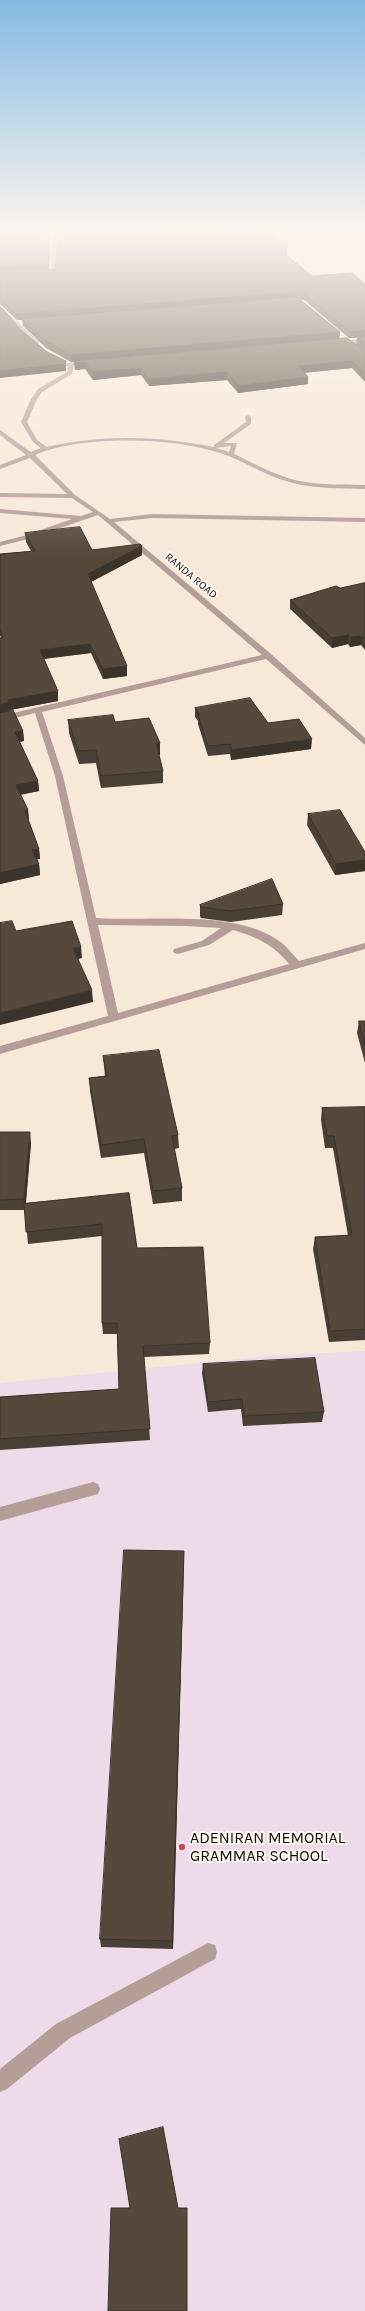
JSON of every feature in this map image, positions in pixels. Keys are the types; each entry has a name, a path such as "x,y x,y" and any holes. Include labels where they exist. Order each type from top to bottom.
{"street":[{"path":"32,339 42,348"},
{"path":"347,339 355,346"},
{"path":"326,343 365,340"},
{"path":"48,352 62,365 71,366 95,364"},
{"path":"46,449 35,441 24,422 30,414 34,399 46,386 70,373 71,366"},
{"path":"231,454 235,444 216,446 249,423 248,417"},
{"name":"RANDA ROAD","path":"0,432 31,455 73,496 99,513 268,656 365,742"},
{"path":"0,467 46,449 69,444 122,440 183,444 231,454 282,478 295,482 365,487"},
{"path":"0,495 73,496"},
{"path":"0,510 78,517"},
{"path":"0,544 34,536 78,517 99,513"},
{"path":"108,521 152,516 365,520"},
{"path":"0,719 268,656"},
{"path":"38,711 59,776 114,1019"},
{"path":"92,921 128,924 217,924 250,932 276,944 297,966"},
{"path":"178,952 200,946 219,937 228,927"},
{"path":"0,1050 114,1019 365,946"},
{"path":"0,1514 93,1489"},
{"path":"0,2082 63,2031 208,1952"}],"shaded area":[{"name":"ADENIRAN MEMORIAL GRAMMAR SCHOOL","path":"365,1351 365,2311 0,2311 0,1383 280,1355"}],"building":[{"path":"0,339 31,339 47,352 66,361 65,364 0,371"},
{"path":"43,339 260,339 71,355"},
{"path":"348,339 365,351 365,374 352,361 299,366 308,377 238,386 227,372 149,379 141,368 92,372 85,362 74,363 75,361"},
{"path":"359,339 365,339 365,344"},
{"path":"80,527 92,550 140,544 142,546 88,574 127,666 103,669 90,644 40,650 58,691 8,700 9,702 0,705 0,638 3,637 0,629 0,554 35,551 25,533"},
{"path":"365,583 365,639 362,636 351,637 349,635 332,638 290,600 336,586 340,588"},
{"path":"250,698 268,723 299,719 312,739 231,750 231,744 208,746 198,715 200,715 195,708"},
{"path":"13,710 23,731 15,732 38,781 16,785 28,810 25,811 39,849 32,850 39,864 0,873 0,713"},
{"path":"113,715 115,722 149,718 160,743 156,743 163,771 101,776 96,750 78,751 68,720"},
{"path":"340,810 365,852 365,860 336,864 308,814"},
{"path":"272,879 283,904 231,911 201,907 200,905"},
{"path":"12,921 16,931 72,921 81,947 73,948 92,990 0,1013 0,923"},
{"path":"359,1021 365,1021 365,1045"},
{"path":"159,1050 178,1135 172,1136 182,1188 153,1191 144,1139 101,1145 89,1078 107,1076 103,1056"},
{"path":"365,1107 365,1329 330,1331 315,1237 352,1235 334,1136 327,1136 322,1108"},
{"path":"0,1132 30,1132 24,1199 0,1200"},
{"path":"129,1193 137,1248 203,1247 210,1343 143,1346 150,1429 0,1439 0,1397 119,1389 117,1323 102,1323 102,1224 26,1232 24,1204"},
{"path":"315,1358 324,1412 244,1416 242,1399 208,1402 203,1364"},
{"path":"124,1550 184,1551 172,1941 100,1939"},
{"path":"163,2127 178,2208 187,2208 187,2311 108,2311 111,2208 130,2208 119,2139"}],"place":[{"name":"ADENIRAN MEMORIAL GRAMMAR SCHOOL","path":"182,1847"}]}
